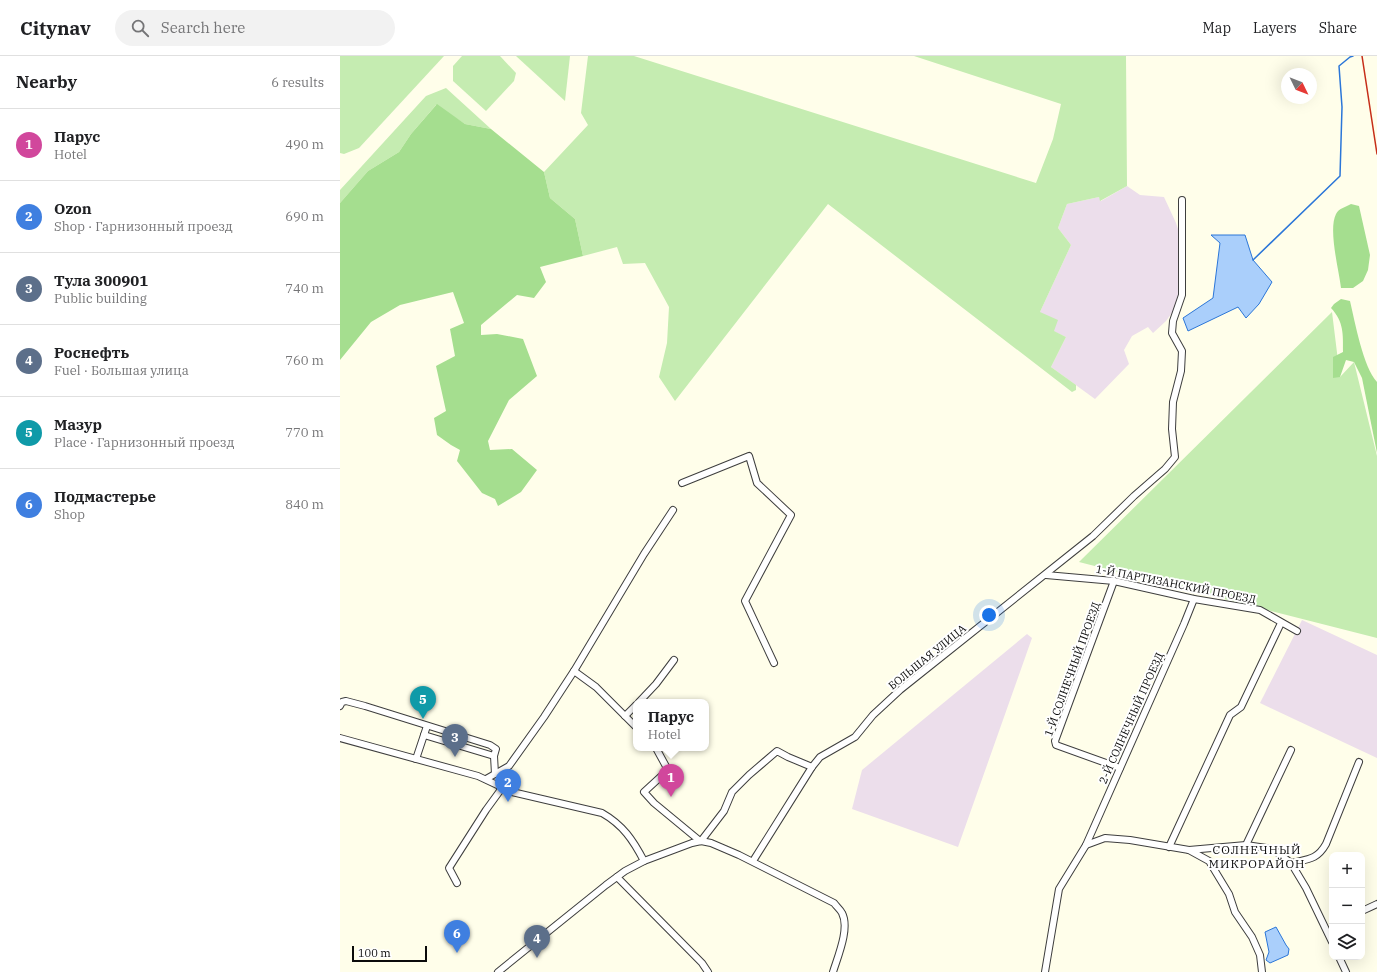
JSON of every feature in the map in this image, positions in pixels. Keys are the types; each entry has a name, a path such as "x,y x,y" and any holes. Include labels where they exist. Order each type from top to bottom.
{"street":[{"name":"БОЛЬШАЯ УЛИЦА","path":"753,861 812,767 820,757 855,737 873,715 900,690 1093,536 1134,496 1165,469 1175,457 1172,430 1173,402 1182,371 1182,351 1172,332 1173,320 1182,295 1182,200"},
{"path":"682,483 749,456 757,483 792,515 744,601 774,663"},
{"path":"486,779 509,766 544,717 574,671 644,554 673,510"},
{"name":"1-Й ПАРТИЗАНСКИЙ ПРОЕЗД","path":"1046,575 1114,581 1260,610 1297,631"},
{"name":"1-Й СОЛНЕЧНЫЙ ПРОЕЗД","path":"1114,581 1055,742 1056,744 1120,768"},
{"name":"2-Й СОЛНЕЧНЫЙ ПРОЕЗД","path":"1045,972 1059,889 1086,845 1184,624 1194,598"},
{"path":"1169,847 1230,715 1241,707 1281,623"},
{"path":"642,699 656,684 674,660"},
{"path":"574,671 596,687 633,724"},
{"path":"340,706 342,702 348,702 490,745 496,749 494,756 495,774"},
{"path":"625,716 633,708"},
{"path":"416,759 427,726"},
{"path":"424,735 494,756"},
{"path":"340,738 486,779 502,788 522,795 602,813 614,820 622,828 634,843 644,862"},
{"path":"1246,845 1291,750"},
{"path":"658,751 668,770 644,792 654,803 700,841"},
{"path":"700,841 724,811 732,792 777,751 812,767"},
{"path":"1291,863 1312,858 1321,853 1359,762"},
{"path":"457,883 449,868 502,788"},
{"path":"1086,845 1105,838 1130,840 1189,850 1246,845 1273,849 1291,863 1306,888 1329,936"},
{"path":"498,972 617,877 644,862 700,841 712,843 753,861 834,903 842,913 845,923 843,938 833,972"},
{"path":"1189,850 1209,861 1229,894 1235,912 1252,937 1260,955 1262,972"},
{"path":"617,877 702,963 708,972"},
{"path":"1365,910 1377,904"},
{"path":"1325,928 1329,926"},
{"path":"1340,960 1346,972"}],"shaded area":[{"path":"1127,186 1140,195 1164,197 1176,223 1181,238 1181,285 1179,300 1166,321 1153,333 1148,327 1132,336 1124,350 1129,364 1095,399 1051,367 1066,337 1053,331 1040,312 1071,245 1058,228 1067,204 1099,197 1101,201"},
{"path":"1302,620 1377,655 1377,758 1260,703"},
{"path":"1027,634 1032,638 958,847 852,809 862,770"}],"green space":[{"path":"340,56 444,56 359,148 344,154 340,153"},
{"path":"462,56 500,56 516,73 514,81 486,111 453,81 453,66"},
{"path":"516,56 570,56 565,101"},
{"path":"588,56 634,56 1036,183 1053,139 1061,104 914,56 1126,56 1127,186 1100,201 1099,197 1067,204 1058,228 1071,245 1040,312 1058,320 1054,331 1066,337 1051,367 1076,385 1076,390 1072,392 828,204 675,401 659,377 667,343 669,307 645,263 623,264 617,247 583,256 575,219 550,198 544,172 588,125 581,113"},
{"path":"446,88 491,129 465,124 436,105 411,134 399,152 368,171 340,203 340,190 426,96"},
{"path":"437,104 465,124 491,129 544,172 550,198 575,219 583,256 540,267 546,282 534,298 517,295 481,325 481,335 497,334 523,339 537,376 509,400 488,441 490,450 512,449 537,470 521,492 498,506 495,499 482,493 457,461 460,450 437,435 434,418 446,411 436,366 455,356 450,329 464,323 453,292 400,305 371,322 340,360 340,203 368,171 399,152 411,134"},
{"path":"1351,204 1359,206 1370,255 1368,270 1363,281 1353,288 1341,288 1335,250 1333,230 1334,221 1339,210"},
{"path":"1341,299 1350,301 1364,355 1372,375 1377,382 1377,453 1362,378 1354,362 1346,360 1340,377 1333,378 1333,357 1343,352 1343,340 1341,323 1331,308"},
{"path":"1332,312 1340,377 1354,362 1377,456 1377,638 1079,562"}],"water":[{"path":"1211,235 1245,235 1253,260 1272,282 1259,304 1246,318 1238,307 1188,331 1183,318 1213,298 1220,243"},
{"path":"1276,927 1289,949 1288,955 1270,963 1266,960 1269,952 1265,932"}],"waterway":[{"path":"1253,260 1340,176 1342,107 1339,66 1353,56"}],"railway":[{"path":"1362,56 1377,154"}],"place":[{"name":"Мазур","path":"423,719"},
{"name":"Тула 300901","path":"455,757"},
{"name":"Парус","path":"671,797"},
{"name":"Ozon","path":"508,802"},
{"name":"Подмастерье","path":"457,953"},
{"name":"Роснефть","path":"537,958"}],"district":[{"name":"СОЛНЕЧНЫЙ МИКРОРАЙОН","path":"1257,857"}]}
